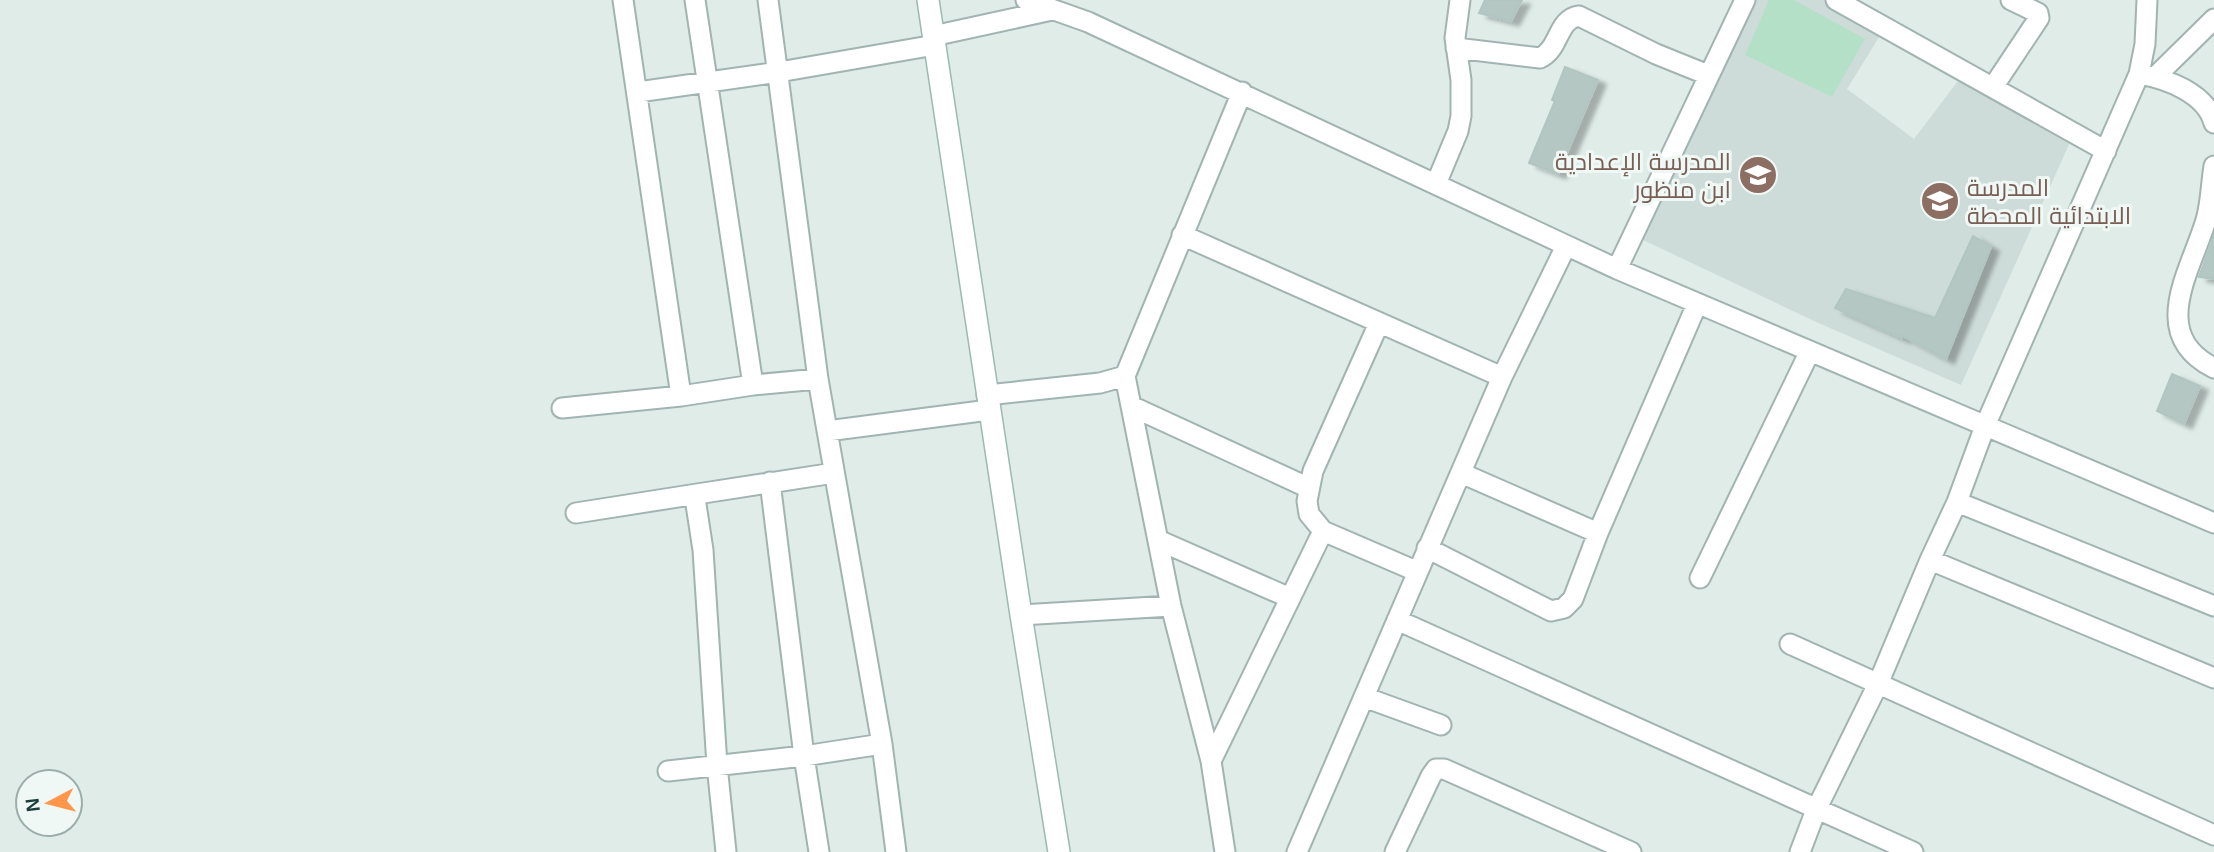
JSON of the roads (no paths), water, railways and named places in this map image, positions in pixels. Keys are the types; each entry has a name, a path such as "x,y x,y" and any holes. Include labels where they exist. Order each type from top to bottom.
{"main road":[{"path":"928,0 1059,852"}],"street":[{"path":"623,0 681,396"},
{"path":"695,0 753,385"},
{"path":"768,0 818,379 881,744 896,852"},
{"path":"1026,0 1059,5 1088,22 1566,246 1697,304 2211,517"},
{"path":"1436,184 1458,131 1461,116 1461,80 1455,38 1460,0"},
{"path":"1617,269 1745,0"},
{"path":"1836,0 2106,151"},
{"path":"1993,87 2039,18 2038,13 2011,0"},
{"path":"2147,0 2147,76"},
{"path":"638,92 779,72 934,41 1059,5"},
{"path":"1457,48 1540,58 1555,46 1566,22 1579,16 1656,54 1708,75"},
{"path":"1800,852 1816,810 1878,684 1957,502 1986,426 2106,151 2147,76 2214,19"},
{"path":"2147,76 2173,84 2195,97 2212,115 2214,123"},
{"path":"1225,852 1210,761 1171,606 1125,376 1242,92"},
{"path":"2214,166 2207,218 2177,310 2180,334 2187,347 2202,362 2214,368"},
{"path":"1182,235 1502,377"},
{"path":"1297,852 1502,377 1566,246"},
{"path":"1427,548 1551,611 1564,608 1573,599 1598,533 1697,304"},
{"path":"1379,323 1313,471 1307,501 1309,513 1323,531 1416,571"},
{"path":"1700,578 1811,351"},
{"path":"827,431 1100,383 1125,376"},
{"path":"562,408 818,379"},
{"path":"1131,406 1309,488"},
{"path":"576,513 834,473"},
{"path":"1461,474 1598,533"},
{"path":"770,482 804,756 819,852"},
{"path":"697,494 695,498 707,601 716,765 726,852"},
{"path":"1957,502 2214,606"},
{"path":"1210,761 1323,531"},
{"path":"1158,540 1290,598"},
{"path":"1930,560 2214,678"},
{"path":"1021,615 1171,606"},
{"path":"1397,620 1913,852"},
{"path":"1790,643 2214,835"},
{"path":"1364,697 1441,725"},
{"path":"668,771 804,756 881,744"},
{"path":"1395,852 1431,776 1436,769 1444,769 1632,852"}],"place":[{"name":"المدرسة الإعدادية ابن منظور","path":"1758,175"},
{"name":"المدرسة الابتدائية المحطة","path":"1940,201"}]}
